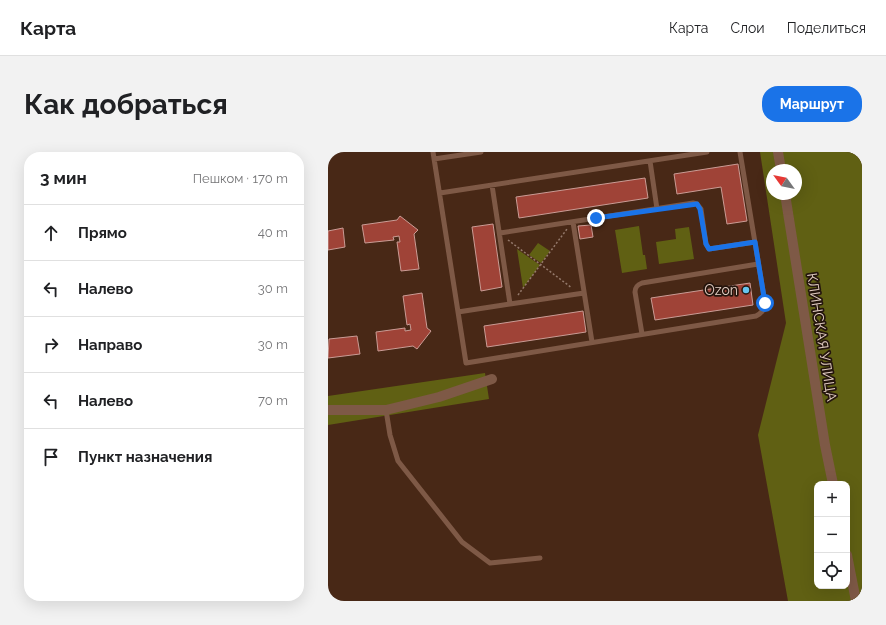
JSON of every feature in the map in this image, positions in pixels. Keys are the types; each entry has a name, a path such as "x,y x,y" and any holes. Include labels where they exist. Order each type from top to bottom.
{"street":[{"path":"778,152 780,164"},
{"name":"КЛИНСКАЯ УЛИЦА","path":"786,200 825,444 832,481"},
{"path":"328,410 386,410 439,397 492,379"},
{"path":"850,570 856,601"}],"lane":[{"path":"433,152 466,362 760,314 764,309 765,303 740,152"},
{"path":"434,159 481,152"},
{"path":"440,193 707,152"},
{"path":"650,161 657,209"},
{"path":"492,185 510,304"},
{"path":"500,234 697,204 700,209 706,244 709,249 755,242"},
{"path":"573,222 582,293 592,342"},
{"path":"642,334 635,292 635,288 638,284 758,264"},
{"path":"458,312 582,293"},
{"path":"386,410 390,435 398,461 462,542 490,563 540,558"}],"path":[{"path":"510,304 573,222"},
{"path":"500,234 582,293"}],"shaded area":[{"path":"760,152 862,152 862,601 788,601 758,435 786,323 767,200 802,200 802,164 766,164 766,191"},
{"path":"639,226 643,255 645,255 647,269 622,273 615,230"},
{"path":"689,227 694,259 659,264 656,242 676,239 675,229"},
{"path":"538,243 550,251 541,263 529,255"},
{"path":"517,249 540,265 523,288"},
{"path":"485,373 489,399 328,425 328,396"}],"building":[{"path":"738,164 747,221 727,224 721,187 677,194 674,174"},
{"path":"645,178 648,198 519,218 516,197"},
{"path":"400,216 418,230 414,234 419,269 401,271 397,242 400,242 399,236 393,237 394,240 365,243 362,225 397,220"},
{"path":"493,224 502,287 481,291 472,227"},
{"path":"591,225 593,237 580,239 578,226"},
{"path":"343,228 345,247 328,250 328,231"},
{"path":"750,283 753,305 655,320 651,298"},
{"path":"422,293 427,328 431,331 417,349 413,346 378,351 376,332 405,328 405,331 411,330 410,324 407,325 403,296"},
{"path":"583,311 586,332 487,347 484,326"},
{"path":"357,336 360,354 328,358 329,339"}],"place":[{"name":"Ozon","path":"746,290"}],"route":[{"path":"596,218 694,203 697,204 700,209 706,244 709,249 755,242 765,303"}]}
